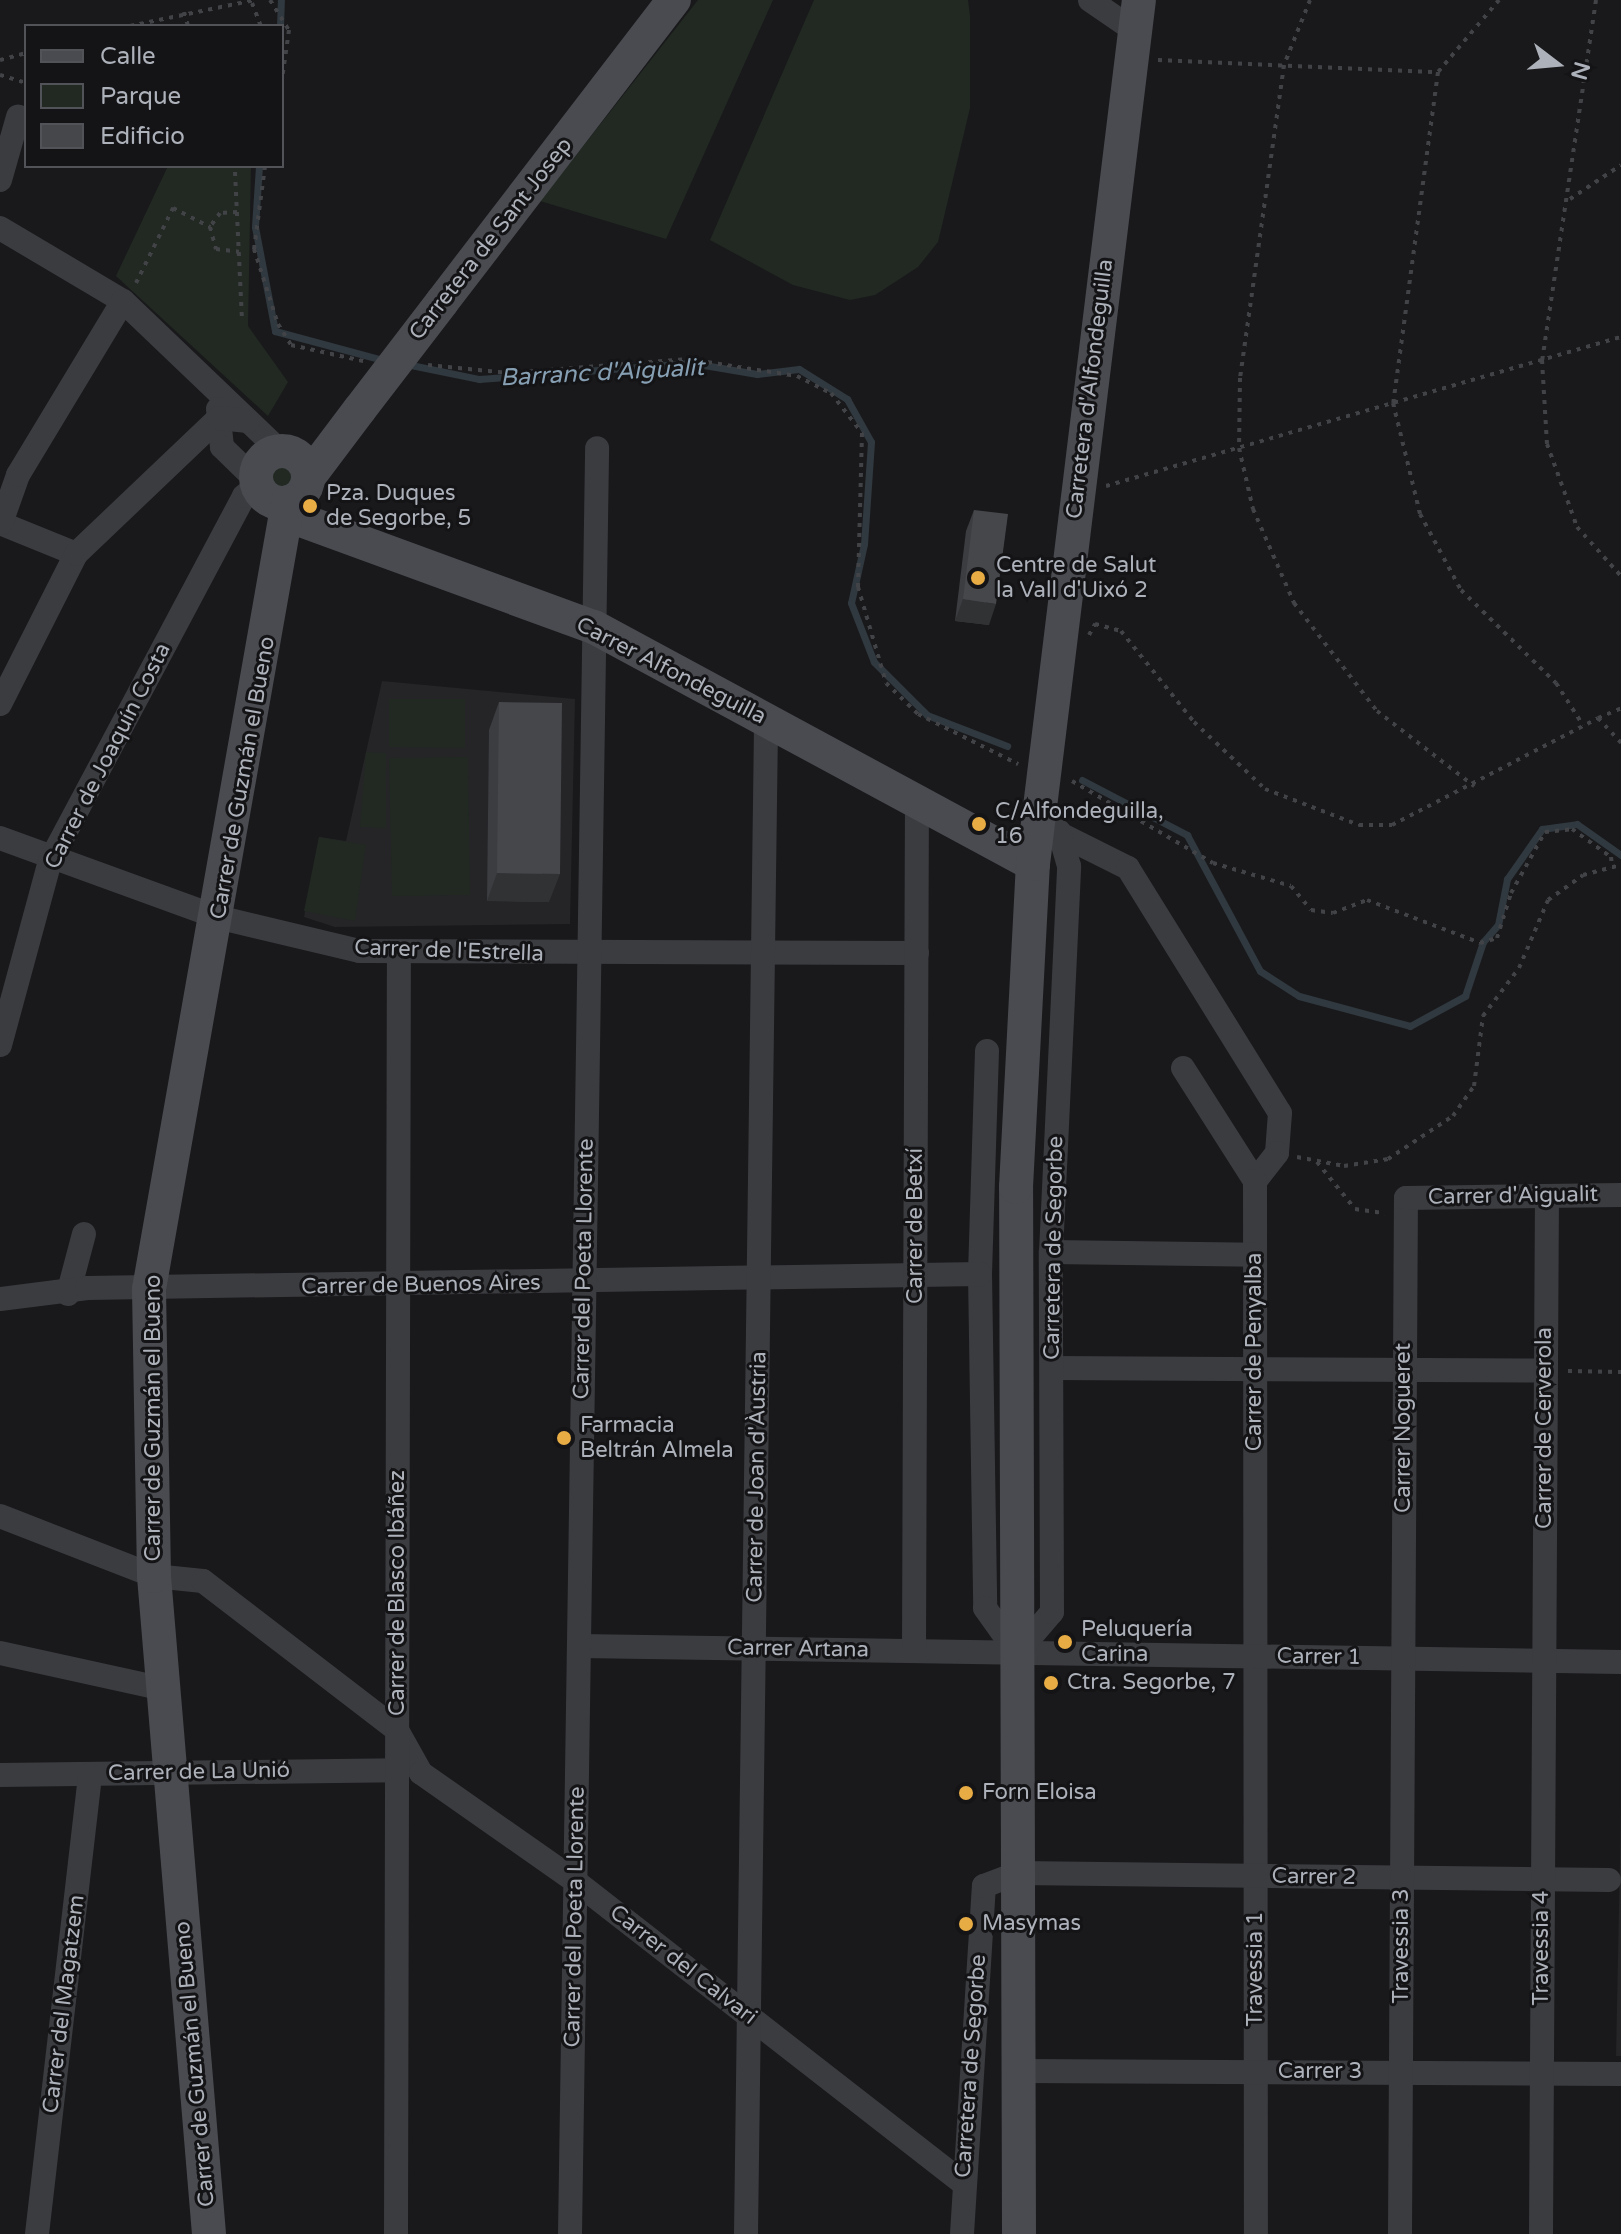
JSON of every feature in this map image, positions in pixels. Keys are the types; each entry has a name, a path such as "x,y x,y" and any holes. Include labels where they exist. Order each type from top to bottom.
{"street":[{"name":"Carretera de Sant Josep","path":"295,499 360,409 674,0"},
{"path":"1090,0 1135,30"},
{"name":"Carretera d'Alfondeguilla","path":"1048,829 1077,495 1135,30"},
{"path":"0,180 18,117"},
{"path":"0,228 123,301 280,451 300,458 295,499 266,497 257,483 222,447 216,390"},
{"path":"76,554 0,523 18,475 123,301"},
{"path":"0,704 76,554 219,418 248,421"},
{"name":"Carrer del Poeta Llorente","path":"570,2234 597,448"},
{"path":"257,483 265,458 280,451"},
{"name":"Carrer de Joaquín Costa","path":"0,1045 50,861 244,496 257,483"},
{"name":"Carrer Alfondeguilla","path":"295,499 594,627 1033,864"},
{"name":"Carrer de Guzmán el Bueno","path":"209,2234 154,1576 149,1289 295,499"},
{"name":"Carrer de Joan d'Àustria","path":"746,2234 766,720"},
{"name":"Carrer de Betxí","path":"914,1651 917,801"},
{"path":"1048,829 1128,868 1280,1113 1277,1153 1255,1181 1183,1068"},
{"name":"Carretera de Segorbe","path":"1019,2234 1016,1187 1033,864 1048,829"},
{"name":"Carretera de Segorbe","path":"1017,1653 1052,1612 1051,1252 1069,866 1048,829"},
{"name":"Carrer de l'Estrella","path":"0,838 50,861 217,917 360,951 763,956 917,953"},
{"name":"Carrer de Blasco Ibáñez","path":"396,2234 399,953"},
{"path":"987,1051 980,1274 985,1608 1017,1653"},
{"name":"Carrer de Penyalba","path":"1255,1181 1256,1657"},
{"name":"Carrer d'Aigualit","path":"1405,1204 1621,1195"},
{"name":"Carrer de Cerverola","path":"1544,1661 1547,1196"},
{"name":"Carrer Nogueret","path":"1403,1659 1405,1204"},
{"path":"68,1294 84,1234"},
{"path":"1051,1252 1255,1255"},
{"name":"Carrer de Buenos Aires","path":"68,1294 149,1289 980,1274"},
{"path":"0,1289 68,1294"},
{"path":"0,1299 68,1294"},
{"path":"1052,1368 1546,1371"},
{"name":"Carrer del Calvari","path":"0,1516 154,1576 203,1581 397,1730 421,1773 575,1881 962,2182"},
{"name":"Carrer Artana","path":"579,1646 1017,1653"},
{"path":"0,1653 164,1689"},
{"name":"Carrer 1","path":"1017,1653 1621,1662"},
{"name":"Travessia 1","path":"1256,1657 1256,2234"},
{"name":"Travessia 3","path":"1400,2234 1403,1659"},
{"name":"Travessia 4","path":"1541,2234 1554,2073 1543,1879 1544,1661"},
{"name":"Carrer de La Unió","path":"0,1775 398,1770"},
{"name":"Carrer del Magatzem","path":"37,2234 90,1774"},
{"name":"Carretera de Segorbe","path":"962,2234 962,2182 984,1886 1018,1873"},
{"name":"Carrer 2","path":"1018,1873 1609,1880"},
{"name":"Carrer 3","path":"1018,2071 1621,2074"}],"path":[{"path":"270,0 289,30 284,65"},
{"path":"1310,0 1284,65 1240,378 1239,448 1253,509 1294,603 1377,711 1474,786"},
{"path":"1499,0 1438,72 1393,403 1420,514 1461,590 1556,683 1583,725"},
{"path":"1596,0 1570,199 1542,360 1547,444 1577,527 1621,576"},
{"path":"138,24 184,12 253,1 260,24"},
{"path":"184,12 187,24"},
{"path":"1135,30 1284,65 1438,72"},
{"path":"0,60 24,54"},
{"path":"0,75 24,82"},
{"path":"1570,199 1621,165"},
{"path":"265,168 254,249 278,324 291,345 378,362"},
{"path":"235,172 242,322"},
{"path":"123,301 173,208 210,227 216,249 239,252"},
{"path":"210,227 220,213 237,212"},
{"path":"1077,495 1621,337"},
{"path":"418,364 509,373 688,359 797,376 831,393 862,433 858,587 886,683 918,714 1025,766"},
{"path":"1082,649 1095,624 1121,631 1194,722 1265,789 1359,825 1392,825 1474,786 1583,725 1621,708"},
{"path":"1598,718 1621,743"},
{"path":"1064,779 1213,863 1291,886 1311,910 1333,913 1367,900 1480,943 1497,938 1511,893 1545,832 1572,829 1611,857 1612,867"},
{"path":"1277,1153 1344,1166 1388,1159 1453,1116 1474,1086 1483,1016 1519,968 1548,900 1583,875 1621,865"},
{"path":"1316,1160 1355,1209 1405,1204"},
{"path":"1546,1371 1621,1372"}],"shaded area":[{"path":"382,681 575,699 570,924 335,927 304,917 319,837 346,841"},
{"path":"1621,1808 1621,2056 1616,2056"}],"green space":[{"path":"698,0 773,0 666,239 540,201"},
{"path":"814,0 968,0 970,16 970,108 938,242 918,267 875,295 850,300 793,285 710,240"},
{"path":"167,168 251,168 248,326 288,382 268,416 116,276"},
{"path":"283,462 293,466 297,476 293,486 283,490 273,486 269,476 273,466"},
{"path":"389,699 465,699 465,748 389,747"},
{"path":"366,752 386,753 386,828 360,827"},
{"path":"468,757 470,895 392,896 389,758"},
{"path":"319,837 366,845 355,921 304,911"}],"building":[{"name":"Centre de Salut la Vall d'Uixó 2","path":"974,510 1008,514 996,604 963,599"},
{"path":"499,702 562,703 560,874 497,873"}],"waterway":[{"name":"Barranc d'Aigualit","path":"280,24 281,0"},
{"name":"Barranc d'Aigualit","path":"259,168 255,227 275,331 386,361"},
{"name":"Barranc d'Aigualit","path":"406,364 479,379 692,363 757,374 799,369 847,399 871,442 864,544 851,603 874,662 927,715 1007,746"},
{"name":"Barranc d'Aigualit","path":"1082,780 1187,835 1260,971 1299,996 1410,1026 1465,996 1483,942 1498,925 1507,879 1542,829 1577,824 1621,855"}],"place":[{"name":"Pza. Duques de Segorbe, 5","path":"310,506"},
{"name":"Centre de Salut la Vall d'Uixó 2","path":"978,578"},
{"name":"C/Alfondeguilla, 16","path":"979,824"},
{"name":"Farmacia Beltrán Almela","path":"564,1438"},
{"name":"Peluquería Carina","path":"1065,1642"},
{"name":"Ctra. Segorbe, 7","path":"1051,1683"},
{"name":"Forn Eloisa","path":"966,1793"},
{"name":"Masymas","path":"966,1924"}]}
